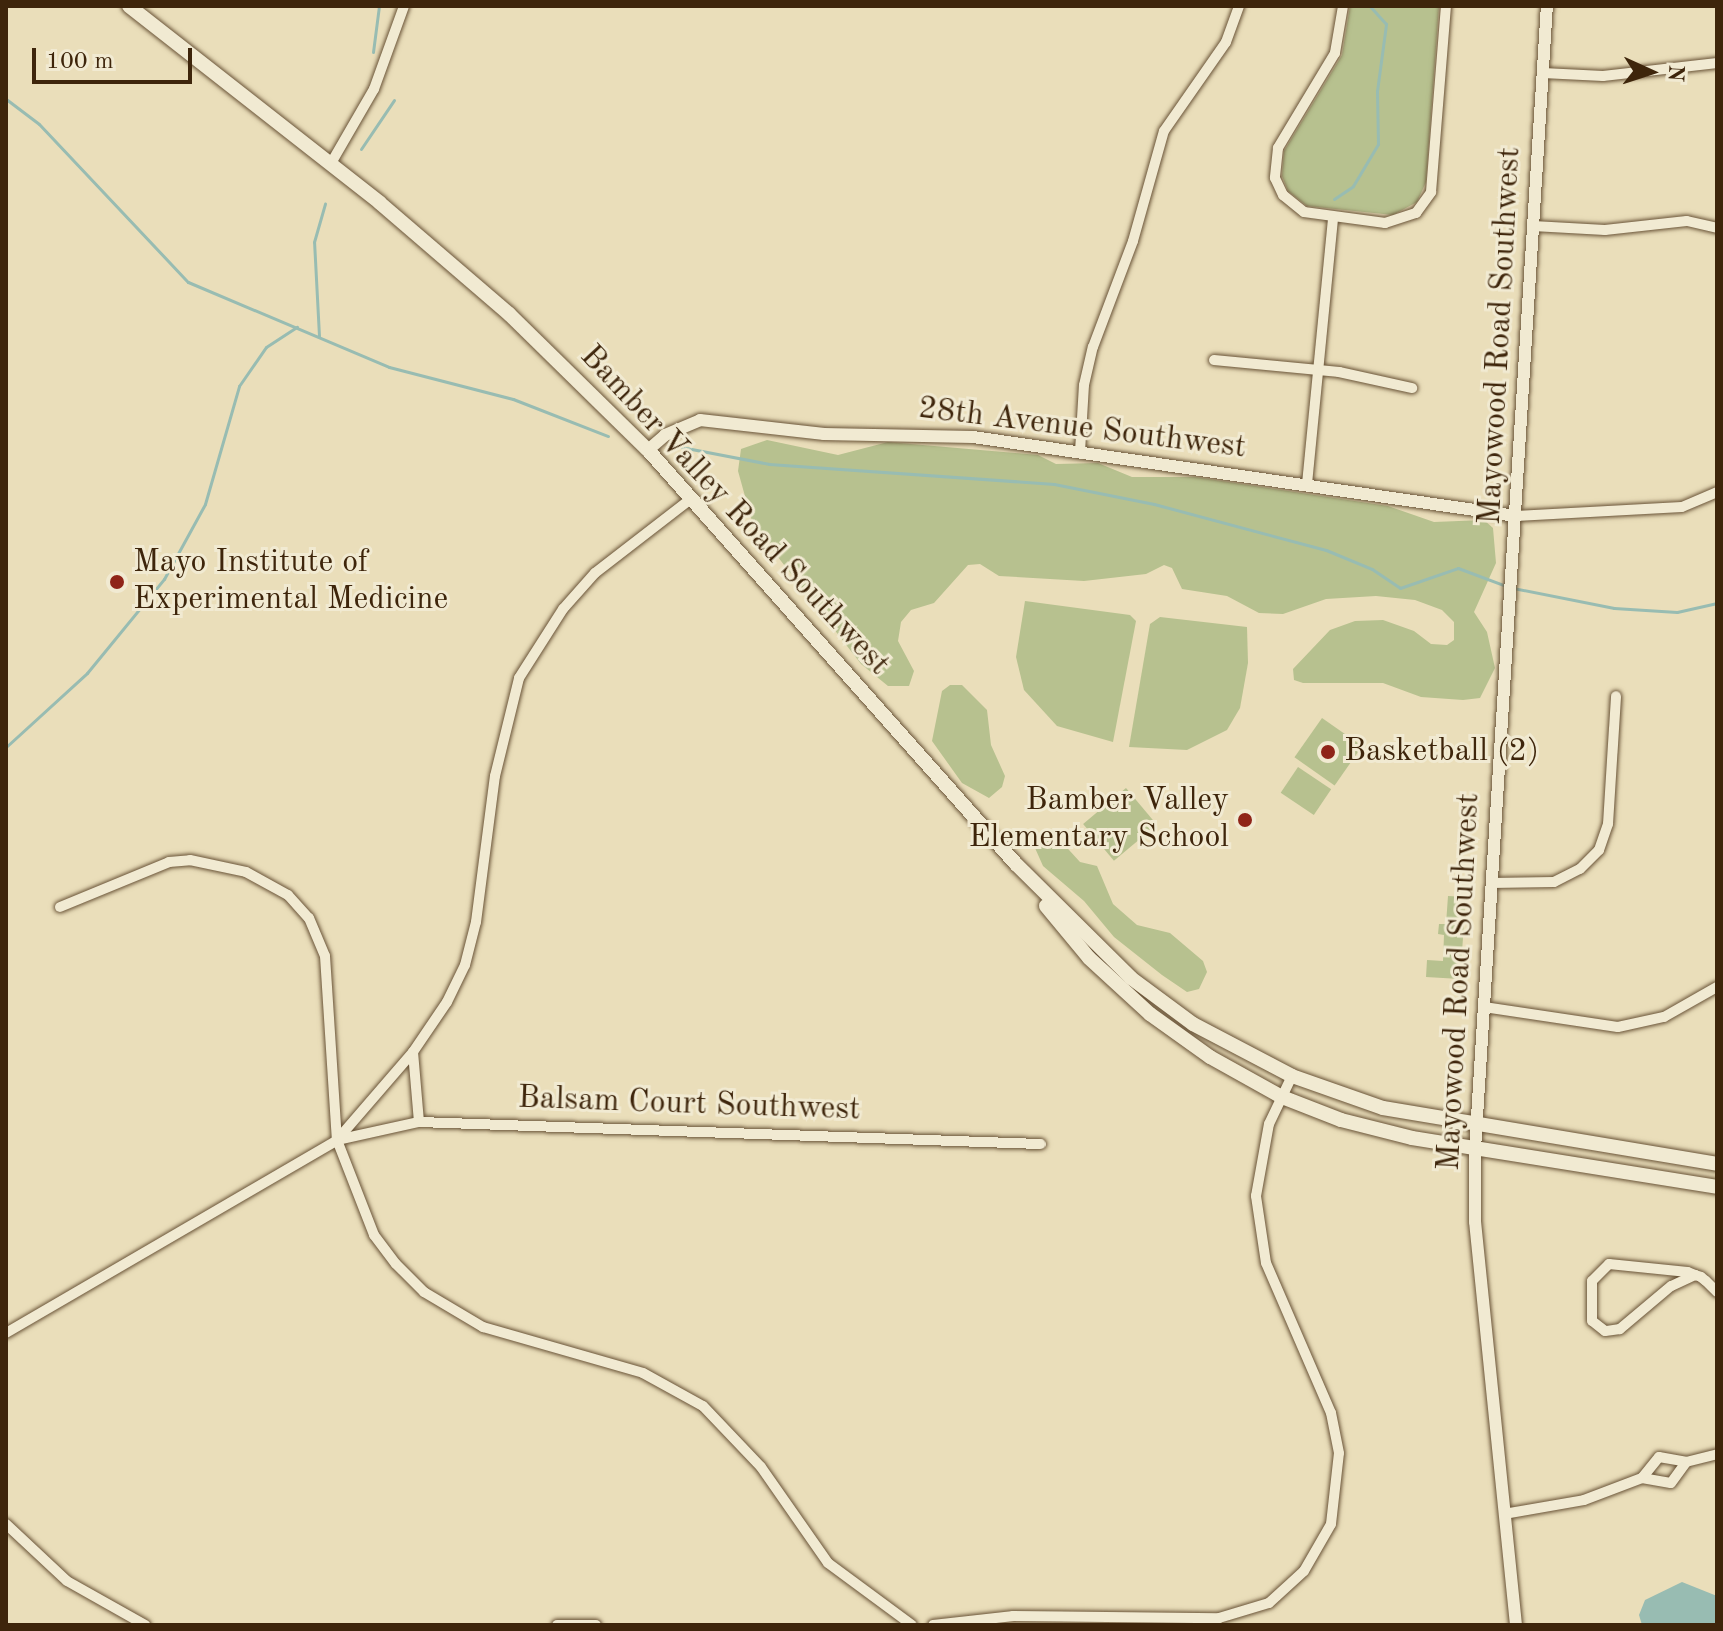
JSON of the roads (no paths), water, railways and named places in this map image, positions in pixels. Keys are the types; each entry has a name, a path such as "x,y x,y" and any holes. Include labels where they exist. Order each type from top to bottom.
{"main road":[{"name":"Bamber Valley Road Southwest","path":"129,6 330,165 498,304 648,450 1016,864 1089,958 1150,1014 1210,1057 1282,1097 1382,1131 1475,1149 1717,1187"},
{"name":"Bamber Valley Road Southwest","path":"1016,864 1131,978 1193,1024 1292,1076 1383,1108 1717,1164"}],"street":[{"path":"330,165 374,89 404,6"},
{"path":"1080,452 1084,385 1093,347 1133,241 1164,131 1226,42 1239,6"},
{"path":"1343,6 1335,53 1278,148 1274,167 1283,195 1296,208 1333,219 1394,222 1416,213 1428,199 1435,174 1446,6"},
{"name":"Mayowood Road Southwest","path":"1516,1625 1475,1222 1475,1149 1547,6"},
{"path":"1543,73 1603,76 1717,63"},
{"path":"1307,484 1333,219"},
{"path":"1533,226 1605,230 1687,221 1717,228"},
{"path":"1214,360 1318,370 1412,388"},
{"name":"28th Avenue Southwest","path":"648,450 665,435 700,420 824,434 973,437 1516,516"},
{"path":"1516,516 1682,507 1717,492"},
{"path":"6,1333 337,1140 413,1052 447,1002 465,965 476,922 497,762 519,678 563,609 595,573 692,498"},
{"path":"1491,883 1554,882 1580,869 1599,850 1608,824 1616,696"},
{"path":"60,907 169,862 190,860 246,872 288,895 309,918 325,956 337,1140 374,1235 424,1292 483,1327 643,1373 703,1406 761,1467 828,1563 912,1625"},
{"path":"1484,1007 1618,1027 1679,1011 1717,987"},
{"path":"413,1052 419,1122"},
{"path":"933,1625 1013,1616 1219,1618 1269,1603 1304,1571 1331,1524 1339,1453 1331,1413 1266,1263 1257,1220 1262,1152 1292,1076"},
{"name":"Balsam Court Southwest","path":"337,1140 419,1122 1041,1144"},
{"path":"1695,1275 1671,1286 1620,1329 1605,1331 1592,1321 1591,1287 1604,1266 1617,1263 1695,1275 1717,1292"},
{"path":"1642,1478 1659,1457 1686,1462 1717,1454"},
{"path":"1504,1514 1567,1505 1642,1478 1671,1483 1686,1462"},
{"path":"6,1524 67,1581 145,1625"},
{"path":"557,1625 596,1625"}],"water":[{"path":"1682,1582 1717,1596 1717,1625 1642,1625 1639,1615 1645,1600"}],"waterway":[{"path":"373,52 379,6"},
{"path":"1334,199 1353,186 1378,144 1377,91 1386,24 1370,6"},
{"path":"6,99 39,124 188,282 389,367 513,399 608,436"},
{"path":"361,149 394,100"},
{"path":"319,336 314,242 325,204"},
{"path":"6,747 87,673 164,579 205,504 239,386 266,347 297,327"},
{"path":"681,447 769,464 1054,484 1154,504 1326,550 1372,569 1400,588 1458,568 1506,586"},
{"path":"1513,588 1614,608 1677,612 1717,603"}],"place":[{"name":"Mayo Institute of Experimental Medicine","path":"117,582"},
{"name":"Basketball (2)","path":"1328,752"},
{"name":"Bamber Valley Elementary School","path":"1245,820"}]}
